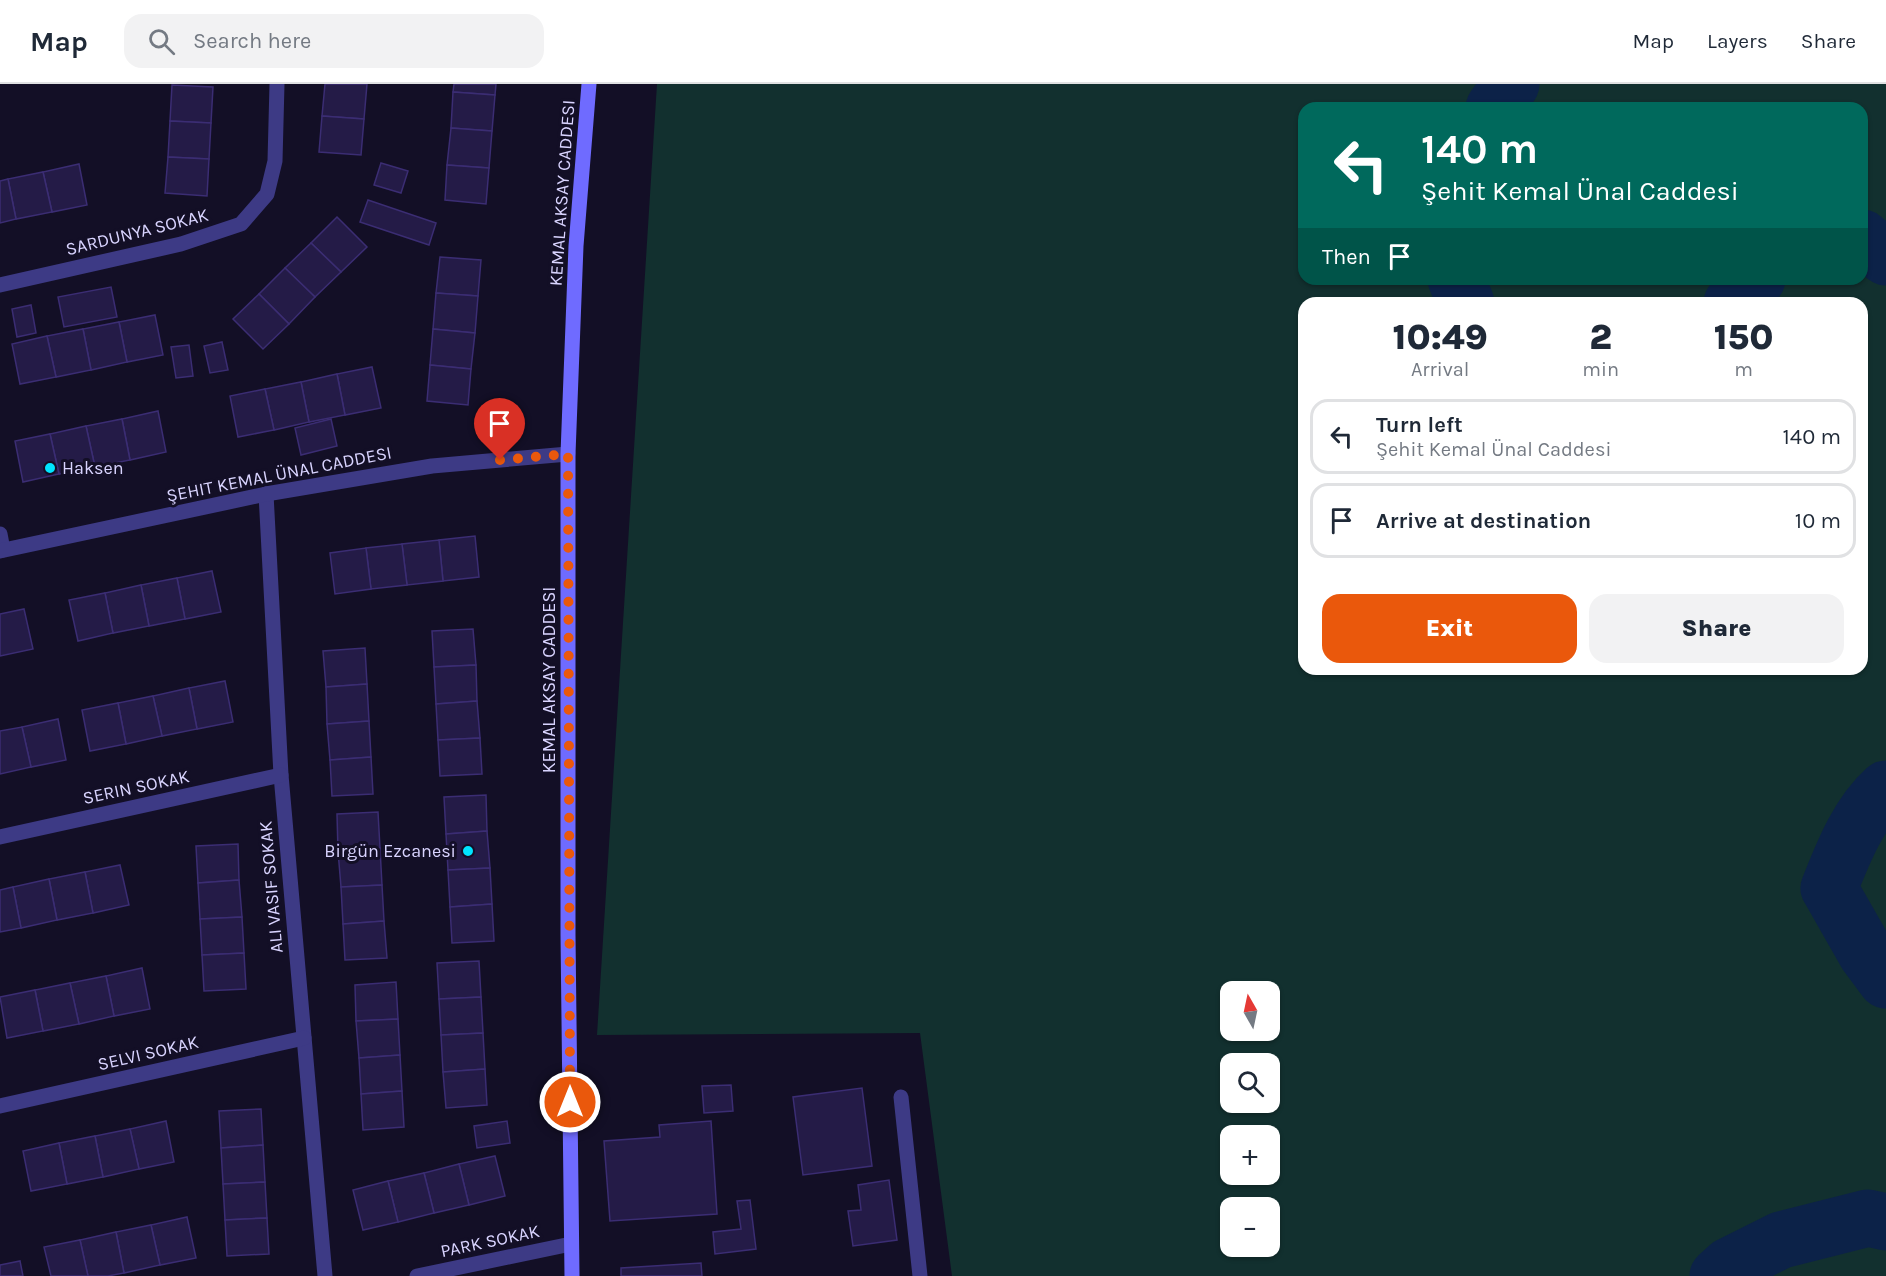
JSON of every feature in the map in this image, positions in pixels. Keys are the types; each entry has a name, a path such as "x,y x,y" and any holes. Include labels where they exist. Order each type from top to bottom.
{"main road":[{"name":"KEMAL AKSAY CADDESI","path":"572,1276 568,935 568,454 576,246 589,84"}],"street":[{"name":"SARDUNYA SOKAK","path":"0,285 181,244 241,224 267,194 274,161 277,84"},
{"name":"ŞEHIT KEMAL ÜNAL CADDESI","path":"1,551 266,494 432,466 568,454"},
{"path":"266,494 281,775 325,1276"},
{"path":"0,534 1,551"},
{"name":"SERIN SOKAK","path":"0,837 281,775"},
{"name":"SELVI SOKAK","path":"0,1106 304,1038"},
{"path":"901,1097 920,1276"},
{"name":"PARK SOKAK","path":"417,1276 571,1244"}],"green space":[{"path":"657,84 1886,84 1886,1276 952,1276 920,1033 597,1035"}],"building":[{"path":"325,84 367,84 364,119 322,116"},
{"path":"454,84 496,84 495,95 453,92"},
{"path":"172,85 213,87 211,123 170,121"},
{"path":"453,92 495,95 492,131 451,128"},
{"path":"322,116 364,119 361,155 319,152"},
{"path":"170,121 211,123 209,159 168,157"},
{"path":"451,128 492,131 489,168 447,165"},
{"path":"168,157 209,159 207,196 165,193"},
{"path":"381,163 408,171 401,193 374,185"},
{"path":"79,164 87,205 52,212 43,172"},
{"path":"447,165 489,168 486,204 445,200"},
{"path":"43,172 52,212 16,219 8,179"},
{"path":"8,179 16,219 0,223 0,181"},
{"path":"368,200 436,223 429,245 360,222"},
{"path":"337,217 367,247 341,272 311,243"},
{"path":"311,243 341,272 315,297 285,268"},
{"path":"440,257 481,260 478,296 436,293"},
{"path":"285,268 315,297 289,324 259,294"},
{"path":"111,287 117,317 64,327 58,297"},
{"path":"436,293 478,296 475,333 433,329"},
{"path":"259,294 289,324 263,349 233,319"},
{"path":"31,305 36,333 17,337 12,309"},
{"path":"155,315 163,355 127,362 119,322"},
{"path":"119,322 127,362 91,370 83,329"},
{"path":"83,329 91,370 56,377 47,336"},
{"path":"433,329 475,333 471,369 430,365"},
{"path":"47,336 56,377 20,384 12,344"},
{"path":"222,342 228,370 210,373 204,346"},
{"path":"189,345 193,376 176,378 171,347"},
{"path":"430,365 471,369 468,405 427,401"},
{"path":"372,367 381,408 345,415 337,374"},
{"path":"337,374 345,415 309,422 301,382"},
{"path":"301,382 309,422 274,430 265,389"},
{"path":"265,389 274,430 238,437 230,396"},
{"path":"158,411 166,452 130,460 122,419"},
{"path":"122,419 130,460 95,467 86,426"},
{"path":"331,419 337,446 301,455 295,428"},
{"path":"86,426 95,467 59,474 50,434"},
{"path":"50,434 59,474 23,482 15,441"},
{"path":"475,536 479,577 443,581 439,540"},
{"path":"439,540 443,581 407,585 402,544"},
{"path":"402,544 407,585 371,589 366,548"},
{"path":"366,548 371,589 335,594 330,553"},
{"path":"212,571 221,612 185,619 177,578"},
{"path":"177,578 185,619 149,626 141,585"},
{"path":"141,585 149,626 113,633 105,593"},
{"path":"105,593 113,633 78,641 69,600"},
{"path":"24,609 33,649 0,656 0,614"},
{"path":"473,629 476,665 434,667 432,631"},
{"path":"365,648 367,684 326,687 323,651"},
{"path":"476,665 477,701 436,704 434,667"},
{"path":"225,681 233,722 197,729 189,688"},
{"path":"367,684 369,721 327,724 326,687"},
{"path":"189,688 197,729 162,736 153,696"},
{"path":"153,696 162,736 126,744 118,703"},
{"path":"477,701 480,738 438,740 436,704"},
{"path":"118,703 126,744 90,751 82,710"},
{"path":"58,719 66,760 31,767 22,727"},
{"path":"369,721 371,757 330,760 327,724"},
{"path":"22,727 31,767 0,774 0,731"},
{"path":"480,738 482,774 440,776 438,740"},
{"path":"371,757 373,794 332,796 330,760"},
{"path":"486,795 487,831 446,834 444,797"},
{"path":"378,812 380,848 338,851 337,814"},
{"name":"Birgün Ezcanesi","path":"487,831 490,868 448,870 446,834"},
{"path":"238,844 239,880 198,883 196,846"},
{"path":"380,848 382,885 341,887 338,851"},
{"path":"120,865 129,905 93,913 85,872"},
{"path":"490,868 492,904 450,907 448,870"},
{"path":"85,872 93,913 57,920 49,879"},
{"path":"49,879 57,920 21,928 13,887"},
{"path":"239,880 242,917 200,919 198,883"},
{"path":"382,885 384,921 343,924 341,887"},
{"path":"13,887 21,928 0,932 0,890"},
{"path":"492,904 494,941 452,943 450,907"},
{"path":"242,917 244,953 202,955 200,919"},
{"path":"384,921 387,958 345,960 343,924"},
{"path":"244,953 246,989 204,991 202,955"},
{"path":"479,961 481,997 439,999 437,963"},
{"path":"142,968 150,1009 114,1016 106,976"},
{"path":"106,976 114,1016 79,1024 70,983"},
{"path":"396,982 398,1019 356,1021 355,985"},
{"path":"70,983 79,1024 43,1031 35,990"},
{"path":"35,990 43,1031 7,1038 0,997"},
{"path":"481,997 483,1033 441,1035 439,999"},
{"path":"398,1019 400,1055 359,1058 356,1021"},
{"path":"483,1033 485,1069 443,1072 441,1035"},
{"path":"400,1055 402,1091 361,1094 359,1058"},
{"path":"485,1069 487,1105 446,1108 443,1072"},
{"path":"731,1085 733,1111 704,1113 702,1086"},
{"path":"862,1088 872,1166 803,1175 793,1097"},
{"path":"402,1091 404,1127 363,1130 361,1094"},
{"path":"261,1109 263,1145 221,1148 219,1111"},
{"path":"166,1121 174,1162 139,1169 130,1129"},
{"path":"507,1121 510,1143 477,1148 474,1126"},
{"path":"711,1121 717,1214 610,1221 604,1141 660,1137 659,1125"},
{"path":"130,1129 139,1169 103,1177 95,1136"},
{"path":"95,1136 103,1177 67,1184 59,1143"},
{"path":"59,1143 67,1184 31,1191 23,1151"},
{"path":"263,1145 265,1182 223,1184 221,1148"},
{"path":"495,1156 505,1196 469,1205 459,1164"},
{"path":"459,1164 469,1205 434,1213 424,1173"},
{"path":"424,1173 434,1213 398,1222 388,1181"},
{"path":"889,1180 897,1240 853,1246 848,1211 861,1210 858,1185"},
{"path":"388,1181 398,1222 363,1230 353,1190"},
{"path":"265,1182 267,1218 225,1220 223,1184"},
{"path":"750,1200 756,1249 715,1254 713,1232 741,1229 737,1201"},
{"path":"187,1217 196,1258 160,1265 151,1225"},
{"path":"267,1218 269,1254 227,1256 225,1220"},
{"path":"151,1225 160,1265 124,1273 116,1232"},
{"path":"116,1232 124,1273 88,1276 80,1240"},
{"path":"80,1240 88,1276 51,1276 44,1247"},
{"path":"20,1261 23,1276 0,1276 0,1265"},
{"path":"701,1263 702,1276 621,1276 621,1268"}],"waterway":[{"path":"1498,102 1511,84"},
{"path":"1868,243 1886,257"},
{"path":"1458,285 1464,297"},
{"path":"1739,297 1752,285"},
{"path":"1886,789 1859,822 1829,888 1866,953 1886,980"},
{"path":"1718,1276 1729,1266 1781,1240 1868,1218 1886,1222"}],"place":[{"name":"Haksen","path":"50,468"},
{"name":"Birgün Ezcanesi","path":"468,851"}],"route":[{"path":"500,460 568,454 570,1102"}]}
